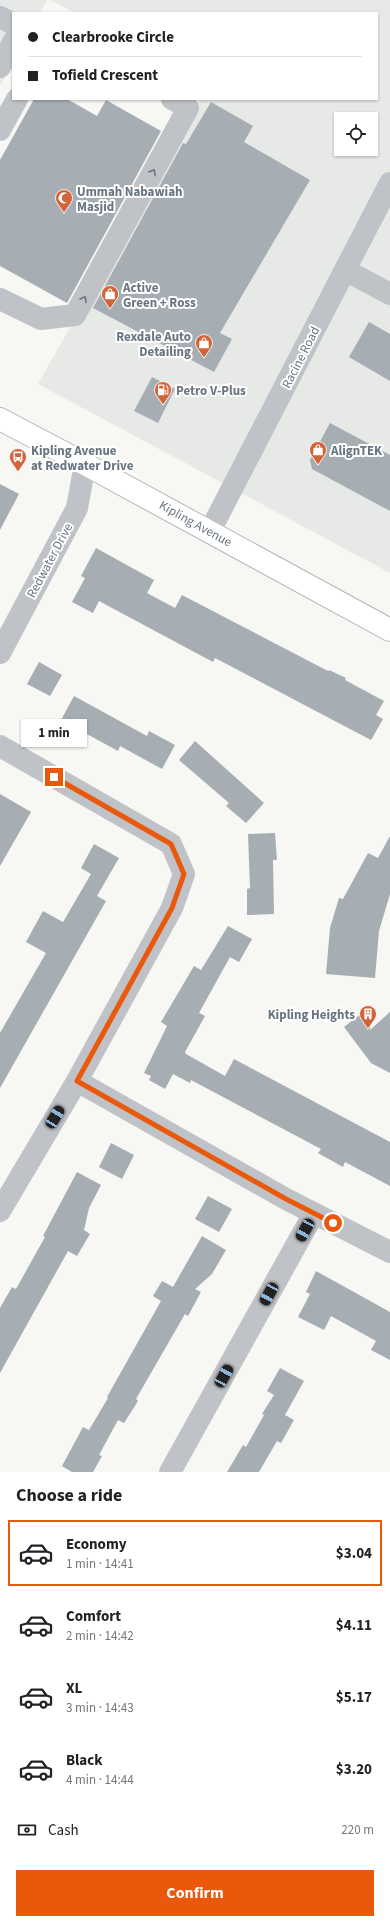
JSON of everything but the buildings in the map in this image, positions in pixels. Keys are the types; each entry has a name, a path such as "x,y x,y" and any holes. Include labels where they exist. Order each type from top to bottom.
{"main road":[{"name":"Kipling Avenue","path":"0,419 210,531 390,630"}],"street":[{"path":"0,17 12,23"},
{"path":"0,67 12,44"},
{"path":"0,130 16,100"},
{"path":"0,299 40,319 75,315 180,103"},
{"name":"Racine Road","path":"210,531 390,184"},
{"path":"345,270 390,294"},
{"name":"Redwater Drive","path":"0,652 78,508 86,464"},
{"path":"0,746 171,844 184,874 172,908 77,1081 0,1211"},
{"path":"77,1081 314,1213 390,1252"},
{"path":"170,1472 314,1213"}],"shaded area":[{"path":"0,0 47,0 41,12 12,12 12,64 0,86"},
{"path":"50,0 390,0 390,573 38,384 199,100 378,100 378,12 73,12"}],"place":[{"name":"Ummah Nabawiah Masjid","path":"64,213"},
{"name":"Active Green + Ross","path":"110,309"},
{"name":"Rexdale Auto Detailing","path":"204,358"},
{"name":"Petro V-Plus","path":"163,405"},
{"name":"AlignTEK","path":"318,465"},
{"name":"Kipling Avenue at Redwater Drive","path":"18,472"},
{"name":"Kipling Heights","path":"368,1029"}],"route":[{"path":"54,777 171,844 184,874 172,908 88,1058 77,1081 286,1199 333,1223"}]}
